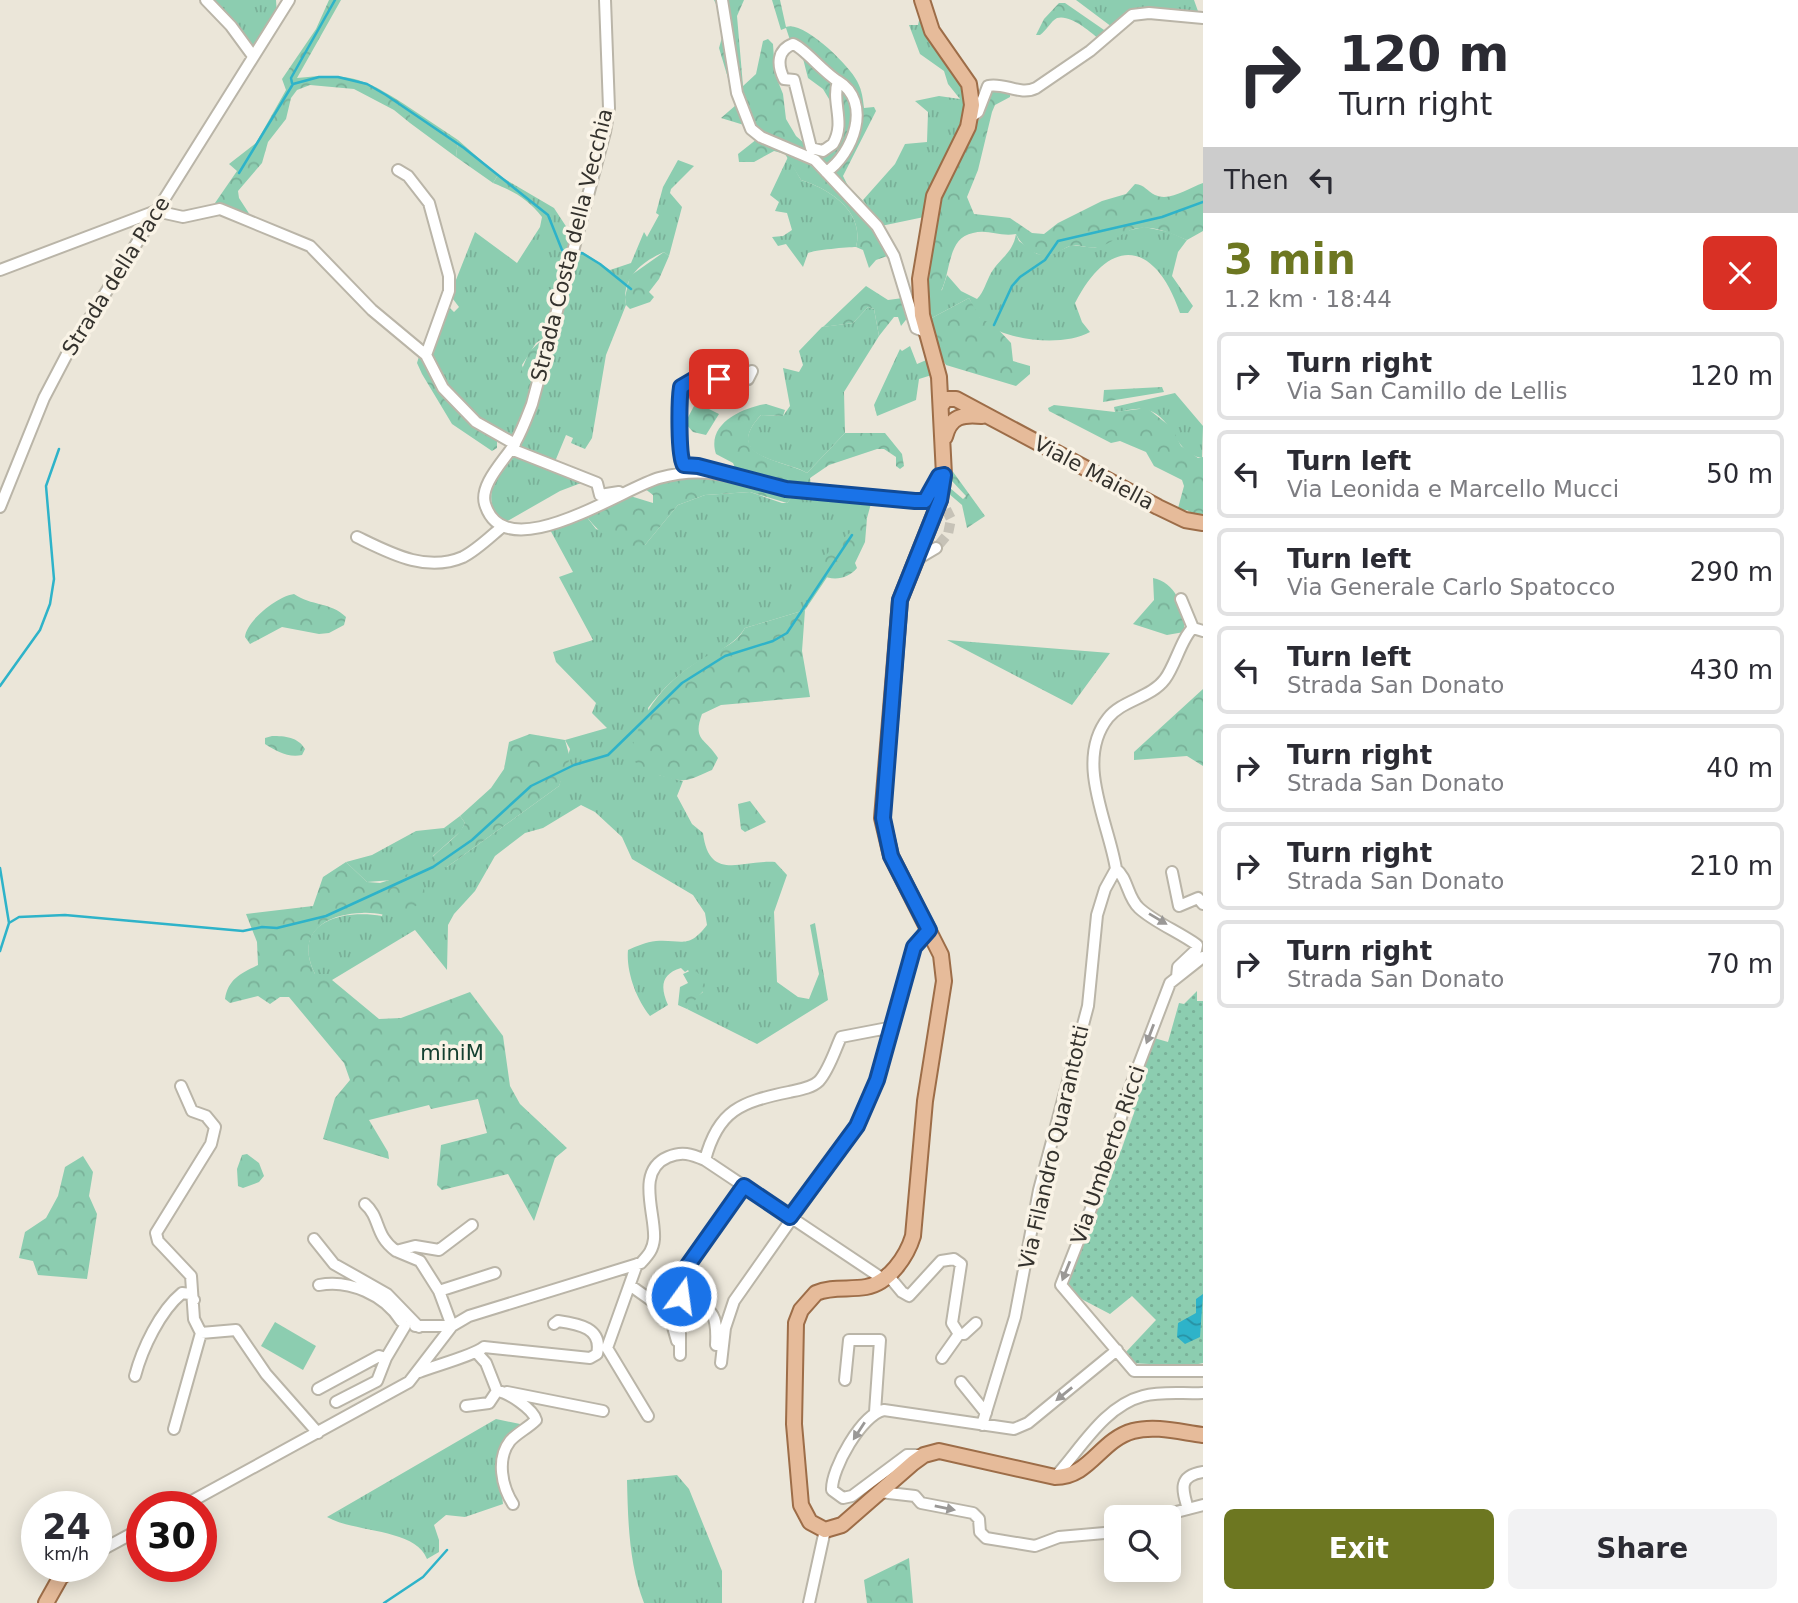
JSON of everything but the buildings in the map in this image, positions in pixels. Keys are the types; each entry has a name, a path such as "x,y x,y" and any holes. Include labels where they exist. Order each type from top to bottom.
{"main road":[{"path":"922,0 932,32 969,84 972,93 971,117 932,206 920,289 926,332 951,409 944,442 944,475 940,500 902,592 898,611 883,818 891,856 941,955 944,981 925,1101 913,1236 904,1259 885,1276 866,1287 816,1293 798,1316 794,1423 801,1505 810,1522 825,1530 842,1525 924,1455 939,1451 1055,1477 1077,1474 1103,1448 1131,1432 1153,1429 1203,1435"},
{"name":"Viale Maiella","path":"951,409 987,416 1158,507 1185,520 1203,523"},
{"path":"46,1603 58,1582"}],"street":[{"path":"206,0 231,26 253,57"},
{"name":"Strada della Pace","path":"0,507 55,375 289,0"},
{"name":"Strada Costa della Vecchia","path":"503,526 485,503 486,495 491,480 513,447 532,404 605,132 609,108 606,0"},
{"path":"722,0 735,86 751,129 766,139 808,156 884,234 894,256 916,328 926,332"},
{"path":"971,117 978,112 988,86 1030,90 1090,51 1132,15 1143,12 1203,18"},
{"path":"826,172 843,158 856,128 850,90 838,81 812,62 800,46 793,44 782,50 779,56 784,79 794,80 809,144 816,150 829,148 838,134 838,81"},
{"path":"398,170 408,176 429,203 449,276 449,291 426,355"},
{"path":"0,270 156,211 183,217 220,209 310,246 372,310 426,355 443,388 476,422 513,447 597,483 600,495 625,491"},
{"path":"752,371 748,379 726,377 693,380 681,387 680,460 684,465 698,466 786,489 929,502 939,476 944,475"},
{"path":"357,537 398,557 423,563 444,562 464,556 503,526 521,531 565,520 603,505 637,484 686,472 722,474"},
{"path":"1177,977 1178,967 1196,950 1197,944 1139,908 1116,869 1094,777 1099,734 1109,717 1147,696 1165,681 1198,629 1181,599"},
{"name":"Via Filandro Quarantotti","path":"982,1425 1015,1317 1042,1178 1088,1006 1097,915 1105,889 1116,869"},
{"path":"1172,872 1179,906 1198,898 1203,904"},
{"path":"681,1296 705,1307 718,1320 716,1363 721,1363 725,1328 734,1301 790,1217 857,1126 877,1080 914,947 929,930"},
{"name":"Via Umberto Ricci","path":"1117,1350 1061,1285 1105,1173 1128,1093 1170,983 1203,957"},
{"path":"705,1160 711,1135 733,1110 757,1099 802,1090 819,1081 841,1037 893,1027"},
{"path":"174,1429 201,1333 194,1319 191,1276 158,1241 156,1233 211,1143 215,1127 206,1116 192,1111 181,1086"},
{"path":"211,1491 410,1382 449,1331 468,1316 637,1264 651,1252 654,1238 649,1190 652,1171 662,1160 678,1153 705,1160 885,1276 909,1296 941,1261 958,1261 961,1264 959,1290 952,1323 959,1334"},
{"path":"631,1286 669,1313 680,1352 680,1278 744,1186"},
{"path":"365,1204 372,1210 377,1231 396,1251 420,1261 439,1291 449,1331 450,1350 456,1357"},
{"path":"396,1251 415,1245 439,1251 472,1225"},
{"path":"314,1240 334,1264 387,1294 419,1327"},
{"path":"637,1264 631,1286 608,1337 607,1348 648,1416"},
{"path":"439,1291 495,1273"},
{"path":"319,1285 350,1284 369,1293 398,1315 405,1326"},
{"path":"135,1376 158,1318 169,1303 182,1293 190,1294 194,1300"},
{"path":"416,1373 456,1357 477,1353 484,1347 590,1358 597,1354 599,1344 596,1334 586,1327 558,1321 554,1324"},
{"path":"942,1358 959,1334 964,1334 976,1323"},
{"path":"405,1326 449,1331"},
{"path":"336,1402 377,1381 386,1358 405,1326"},
{"path":"201,1333 236,1330 266,1374 318,1433"},
{"path":"845,1380 849,1340 880,1340 875,1412"},
{"path":"436,1349 456,1357"},
{"path":"924,1455 907,1455 852,1496 843,1498 832,1490 831,1476 864,1424 875,1412 884,1410 1014,1429 1028,1423 1117,1350 1130,1368 1139,1372 1203,1371"},
{"path":"477,1353 486,1363 502,1392 535,1414 536,1420 512,1439 505,1450 502,1477 505,1492 513,1504"},
{"path":"318,1389 379,1356 386,1358"},
{"path":"961,1382 986,1413"},
{"path":"466,1406 489,1404 502,1392"},
{"path":"502,1392 603,1410"},
{"path":"1055,1477 1094,1431 1120,1406 1141,1396 1203,1393"},
{"path":"1188,1509 1181,1488 1184,1480 1191,1474 1203,1472"},
{"path":"880,1492 915,1496 921,1503 973,1513 979,1518 980,1532 986,1538 1035,1546 1059,1538 1104,1532"},
{"path":"1181,1511 1203,1505"},
{"path":"808,1603 825,1530"}],"green space":[{"path":"212,0 276,0 277,15 254,49"},
{"path":"329,0 341,0 297,78 345,77 369,84 410,108 410,123 394,110 354,89 310,85 297,90 291,98 286,119 268,142 262,163 238,191 239,198 250,215 215,203 237,171 229,164 256,143 286,90 282,79 316,29"},
{"path":"714,0 744,0 737,16 743,86 756,74 763,41 768,39 773,44 775,74 783,94 786,119 796,136 812,150 836,143 832,104 823,89 808,78 799,43 790,40 786,28 781,30 772,0 780,0 786,27 803,30 825,45 857,81 864,108 874,107 876,111 843,176 848,186 881,219 876,230 890,255 876,260 869,268 863,250 856,247 857,234 850,213 834,196 801,180 785,154 774,151 754,162 739,162 738,154 757,139 744,125 721,118 736,105 719,48 727,20 725,9 718,8"},
{"path":"1076,0 1194,0 1199,14 1146,10 1112,27"},
{"path":"1059,3 1065,3 1107,32 1100,40 1080,24 1062,17 1055,19 1040,35 1036,35 1044,19"},
{"path":"920,16 930,40 960,82 970,106 924,217 881,226 863,200 895,164 905,144 927,142 928,112 915,101 939,96 960,99 948,84 944,71 920,54 909,25 918,25"},
{"path":"989,87 1010,91 1010,97 995,105 992,112 978,170 967,197 974,214 1010,218 1032,233 1044,234 1058,223 1102,201 1126,194 1135,184 1155,195 1167,197 1203,183 1203,231 1187,240 1158,229 1140,228 1099,247 1072,245 1045,255 1030,250 1016,234 973,233 964,236 953,250 938,296 927,295 938,205 971,137"},
{"path":"410,108 458,140 456,157 410,123"},
{"path":"458,140 498,175 493,183 456,157"},
{"path":"788,157 801,180 834,196 850,213 857,234 856,247 808,253 803,267 786,244 778,246 772,237 783,236 792,230 787,213 775,211 779,202 770,195"},
{"path":"678,160 694,166 671,189 670,193 682,207 669,256 664,252 656,256 634,272 630,279 625,296 626,305 606,355 592,438 585,449 571,443 573,438 566,435 554,464 518,448 576,254 583,252 610,270 631,263 644,232 647,237 659,215 656,213 663,187"},
{"path":"498,175 554,208 573,237 545,337 536,343 522,365 532,394 515,438 488,427 465,408 430,359 447,305 454,312 459,307 450,295 475,232 517,263 540,227 542,217 526,200 493,183"},
{"path":"1144,227 1169,232 1187,240 1178,252 1172,276 1193,306 1188,313 1180,313 1159,272 1146,260 1132,255 1118,257 1103,265 1089,280 1075,303 1082,322 1090,332 1079,337 1035,340 1006,334 983,322 969,298 928,320 927,295 942,290 947,275 961,291 977,299 991,273 1012,246 1016,234 1019,241 1037,254 1050,255 1072,245 1095,248 1126,231"},
{"path":"664,252 669,256 659,279 649,292 654,297 650,302 630,309 626,305 625,297 630,276"},
{"path":"866,286 888,300 903,298 909,316 901,326 898,317 894,317 879,336 874,309 868,307 853,323 823,327"},
{"path":"969,298 980,318 995,326 1011,343 1013,361 1030,366 1030,374 1016,386 946,365 942,359 928,320"},
{"path":"868,307 874,309 879,336 844,392 845,433 807,473 761,456 752,449 748,441 750,430 761,415 783,416 790,406 783,368 799,372 803,365 799,351 822,327 853,323"},
{"path":"545,337 532,394 525,388 520,374 529,352"},
{"path":"910,346 917,364 931,358 935,374 919,379 916,400 877,416 874,405 900,349 902,351"},
{"path":"420,353 439,385 497,439 497,448 492,451 452,424 417,363"},
{"path":"1162,387 1164,392 1103,402 1104,390"},
{"path":"1175,393 1203,426 1202,458 1184,449 1167,424 1152,412 1138,409 1115,412 1114,407"},
{"path":"766,404 785,410 783,416 761,415 751,429 748,440 752,449 761,455 807,473 845,433 885,433 902,454 904,466 900,469 896,466 896,457 884,449 877,449 829,465 810,478 811,487 787,486 738,475 733,463 716,454 716,434 728,419 747,409"},
{"path":"1054,405 1115,412 1147,408 1172,428 1181,446 1198,458 1203,457 1203,520 1187,510 1177,512 1184,486 1182,480 1154,466 1146,452 1120,441 1111,443 1049,411 1048,408"},
{"path":"694,406 705,407 719,414 706,435 693,432 685,423"},
{"path":"516,455 581,483 560,491 504,523 493,506 492,487 501,468"},
{"path":"951,469 985,516 967,528 962,505 948,493 950,488 963,499 966,496 951,480"},
{"path":"677,478 727,480 795,493 787,503 750,492 705,495 678,505 645,545 626,545 611,540 586,516 627,495 653,503 653,495 644,488"},
{"path":"750,492 782,503 787,503 795,493 872,500 867,518 805,610 745,628 726,647 676,678 648,708 659,775 683,781 677,796 692,824 703,833 706,848 712,858 728,865 775,862 787,875 774,912 777,982 798,997 809,999 819,974 810,925 815,923 828,1000 757,1044 687,1009 703,992 688,970 685,972 681,968 669,974 664,982 668,1005 650,1016 633,985 628,950 652,942 689,941 707,925 705,913 693,895 632,859 622,837 595,812 581,805 543,828 525,833 495,856 475,891 454,914 448,925 447,970 415,930 342,974 315,974 309,957 309,942 314,931 336,918 366,914 382,916 392,880 367,882 346,862 372,855 416,831 444,828 460,816 465,823 461,831 433,856 447,867 559,786 570,749 565,740 607,728 592,713 596,703 556,662 553,652 593,640 559,577 573,572 548,526 586,516 596,529 645,545 678,505 705,495"},
{"path":"867,518 865,542 855,563 857,568 840,578 821,574 821,566 830,550"},
{"path":"1153,578 1174,591 1183,615 1184,632 1167,635 1133,624 1154,600"},
{"path":"294,594 340,612 346,617 344,625 329,633 319,634 282,627 250,644 245,637 257,617 280,599"},
{"path":"805,610 802,651 810,697 721,705 702,714 699,723 700,735 718,758 712,770 695,777 685,780 672,779 655,774 634,761 630,756 641,724 657,697 668,685 693,665 733,642 745,628"},
{"path":"947,640 1110,653 1072,705"},
{"path":"1203,689 1203,766 1187,756 1134,760 1134,752"},
{"path":"530,734 565,740 570,758 559,786 447,867 436,868 429,862 462,829 465,823 460,816 491,788 504,769 509,742"},
{"path":"272,736 299,742 305,749 302,755 287,755 265,744 265,738"},
{"path":"750,801 766,822 745,832 741,829 738,804"},
{"name":"miniM","path":"346,862 367,882 380,883 408,874 422,881 425,893 417,905 400,917 362,913 348,914 325,922 311,937 310,960 315,974 342,974 332,980 379,1019 401,1018 470,992 503,1036 510,1086 520,1104 567,1148 555,1158 534,1221 508,1174 442,1190 437,1185 441,1145 487,1133 478,1099 431,1109 429,1105 369,1120 388,1152 389,1159 323,1139 335,1098 350,1080 344,1063 289,997 280,997 270,1004 258,996 230,1003 225,999 232,982 258,965 257,942 246,914 313,906 323,877"},
{"path":"694,969 702,977 706,988 687,1009 678,1005 680,987 688,983 683,974"},
{"path":"1197,991 1197,1001 1203,1001 1203,1363 1189,1366 1130,1363 1126,1352 1156,1320 1132,1296 1110,1314 1068,1292 1064,1284 1122,1148 1135,1110 1130,1108 1154,1038 1168,1042 1179,1003 1184,1004"},
{"path":"247,1154 259,1163 264,1176 259,1182 243,1188 238,1186 237,1169 242,1155"},
{"path":"83,1156 93,1172 89,1196 97,1214 87,1279 38,1275 33,1261 19,1258 25,1232 46,1218 58,1196 65,1167"},
{"path":"275,1322 316,1346 303,1370 261,1346"},
{"path":"496,1419 525,1425 512,1432 500,1481 503,1504 465,1517 446,1515 434,1525 439,1540 439,1552 427,1559 420,1549 397,1536 327,1517"},
{"path":"677,1475 689,1489 722,1571 722,1603 644,1603 632,1558 627,1480"},
{"path":"909,1558 913,1603 867,1603 864,1580"}],"water":[{"path":"1203,1294 1200,1337 1185,1344 1177,1337 1178,1323 1196,1313 1196,1299"}],"waterway":[{"path":"292,83 291,78 335,0"},
{"path":"239,173 293,84 319,77 338,77 367,84 464,148 548,215 562,250 567,254"},
{"path":"994,325 1012,286 1020,277 1045,260 1058,241 1162,217 1203,202"},
{"path":"577,255 582,253 600,264 631,289"},
{"path":"0,686 40,630 50,604 54,579 46,486 59,449"},
{"path":"9,923 19,917 65,915 243,931 262,927 277,928 326,916 433,867 472,840 531,786 574,765 608,755 682,683 725,656 773,641 787,633 852,535"},
{"path":"0,868 9,923 0,951"},
{"path":"384,1603 423,1577 447,1550"}],"tunnel":[{"path":"933,502 946,509 951,519 948,534 936,548"}],"route":[{"path":"681,1296 680,1278 744,1186 790,1217 857,1126 877,1080 914,947 929,930 891,856 883,818 886,748 900,600 905,580 940,500 944,475 939,476 925,501 915,501 786,489 745,477 684,465 680,460 681,387 693,380 719,379"}]}
